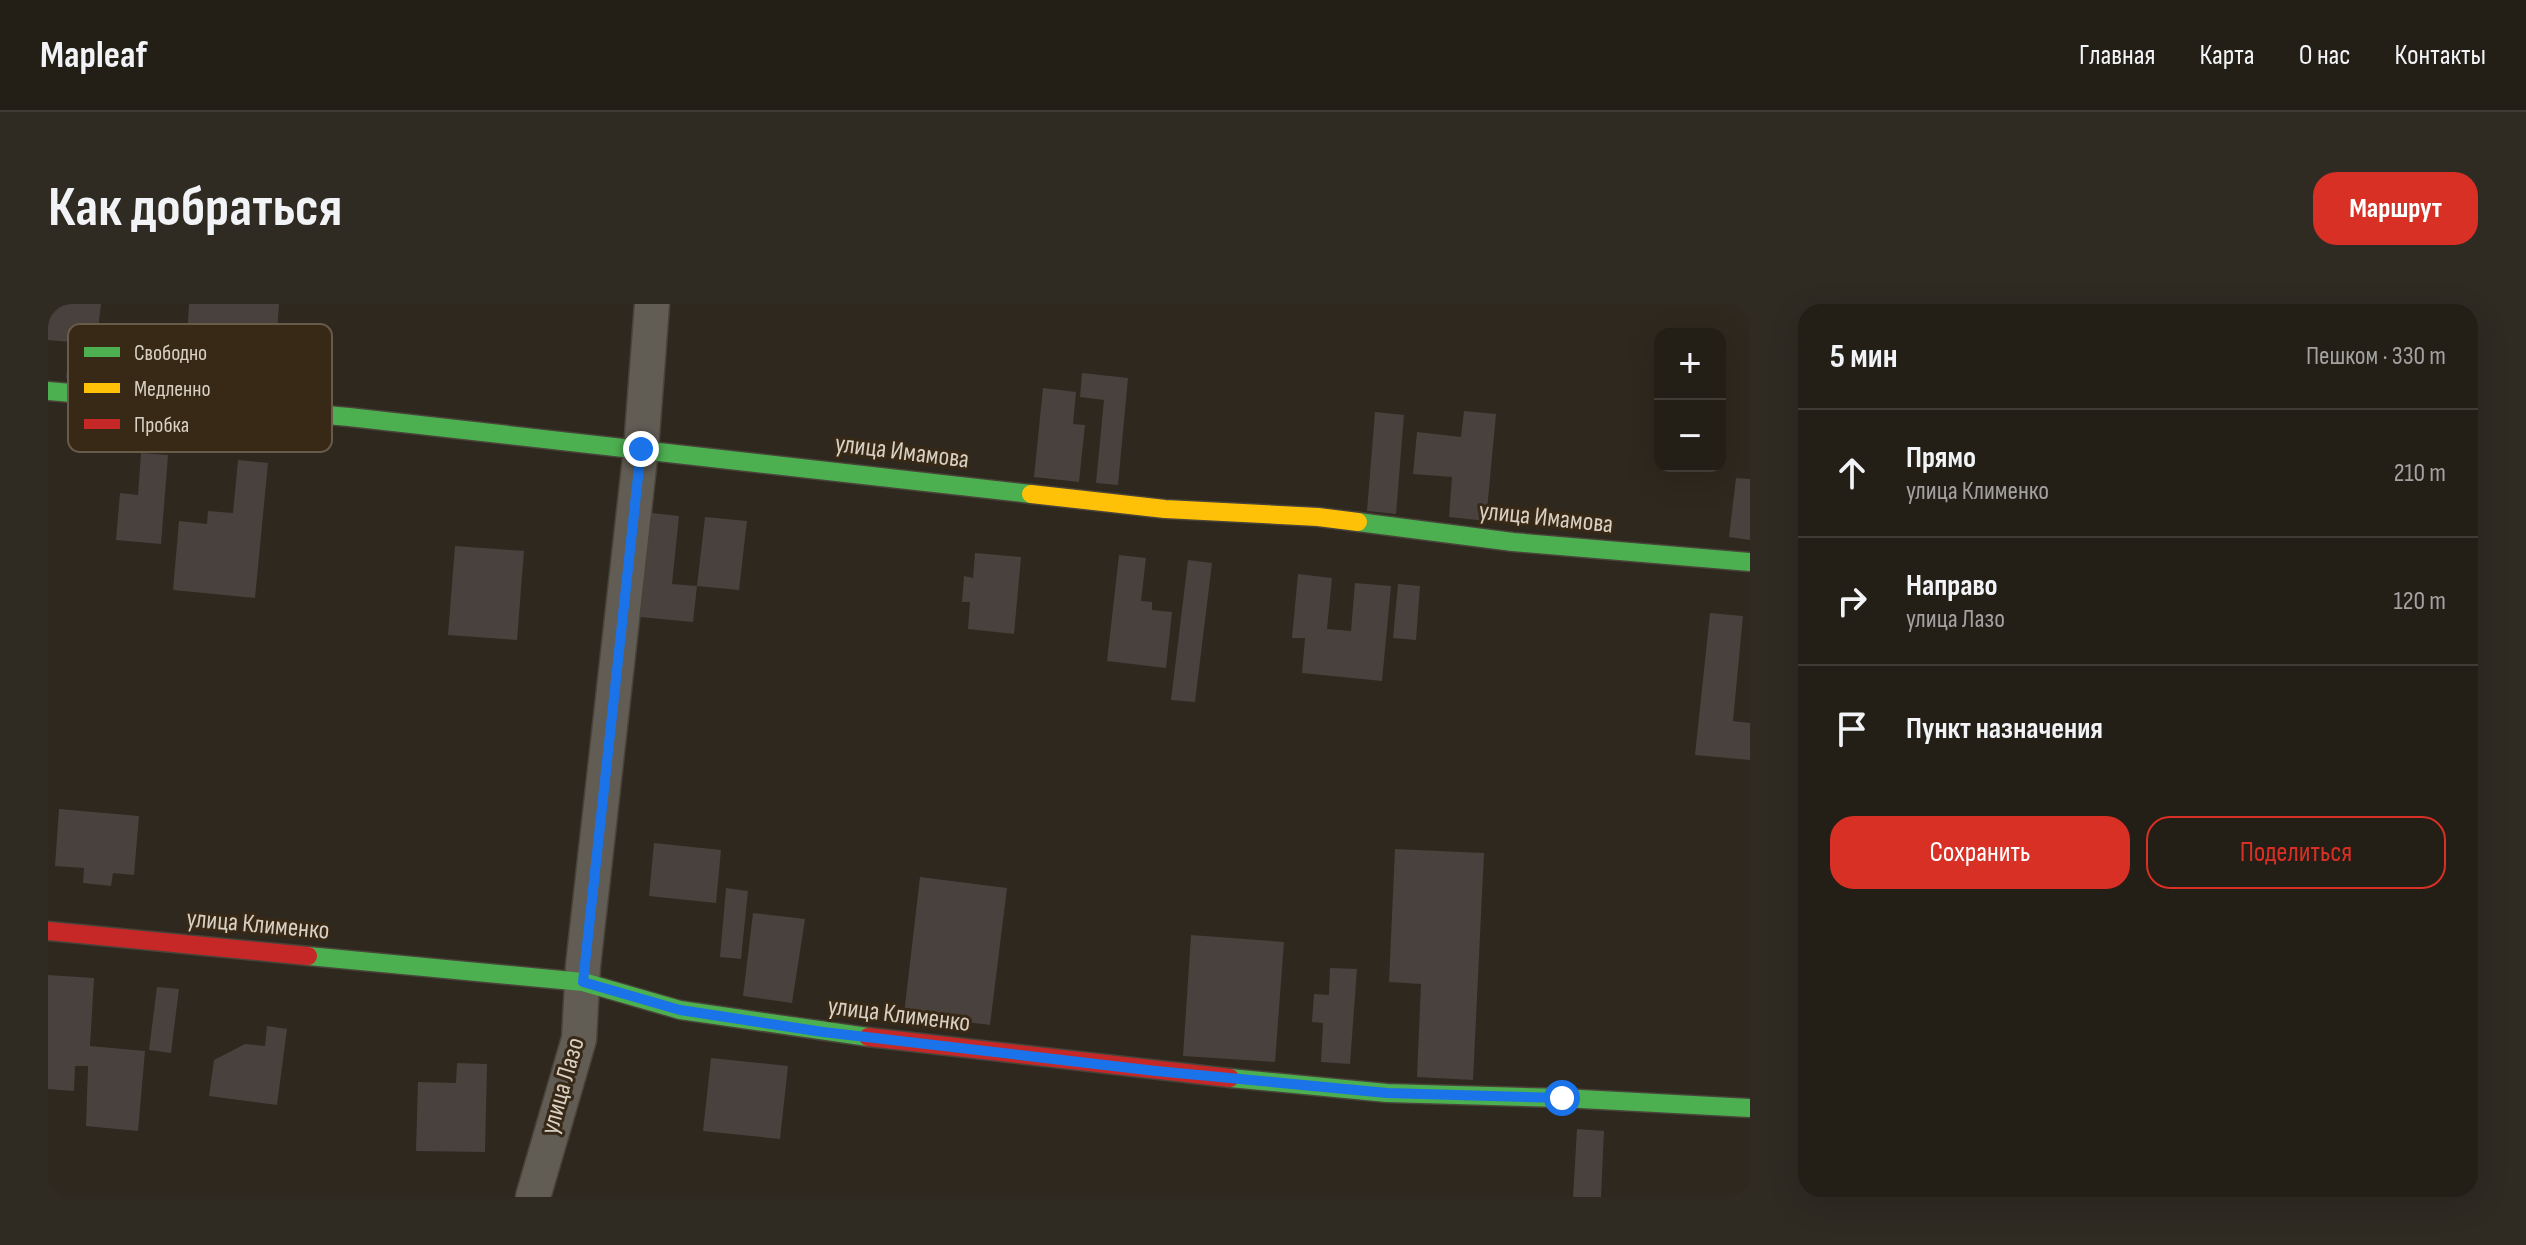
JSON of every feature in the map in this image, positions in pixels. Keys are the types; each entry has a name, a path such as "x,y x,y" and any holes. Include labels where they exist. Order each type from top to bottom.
{"street":[{"name":"улица Лазо","path":"533,1197 579,1039 641,449 652,304"},
{"name":"улица Имамова","path":"48,391 68,393"},
{"name":"улица Имамова","path":"332,416 1165,509 1318,517 1513,542 1750,562"},
{"name":"улица Клименко","path":"48,931 583,982 680,1010 823,1032 1156,1071 1387,1093 1750,1108"}],"building":[{"path":"48,304 101,304 99,324 68,324 68,342 48,340"},
{"path":"189,304 279,304 278,324 188,324"},
{"path":"1082,373 1128,378 1118,485 1096,483 1104,400 1080,397"},
{"path":"1043,388 1076,392 1073,424 1085,425 1079,482 1034,477"},
{"path":"1464,411 1496,414 1486,521 1449,517 1452,477 1413,474 1417,432 1461,437"},
{"path":"1375,412 1404,415 1396,514 1367,511"},
{"path":"141,453 168,455 161,544 116,540 120,493 138,495"},
{"path":"238,460 268,463 255,598 173,590 179,521 207,524 208,511 233,513"},
{"path":"1736,478 1750,479 1750,540 1729,537"},
{"path":"652,513 679,516 672,584 697,586 693,622 640,617"},
{"path":"705,517 747,521 739,590 697,586"},
{"path":"455,546 524,551 517,640 448,635"},
{"path":"975,553 1021,557 1014,634 968,629 970,602 962,602 964,576 973,578"},
{"path":"1119,555 1146,558 1141,601 1152,602 1152,610 1172,612 1166,668 1107,661"},
{"path":"1188,560 1212,563 1195,702 1171,700"},
{"path":"1298,574 1332,578 1327,629 1351,631 1355,583 1391,586 1382,681 1302,673 1305,638 1292,638"},
{"path":"1398,584 1420,586 1416,640 1393,638"},
{"path":"1710,613 1743,616 1733,721 1750,723 1750,760 1695,755"},
{"path":"59,809 139,816 134,875 113,873 111,886 83,883 84,868 55,866"},
{"path":"654,843 721,850 716,903 649,896"},
{"path":"1395,849 1484,853 1473,1080 1417,1077 1421,984 1389,982"},
{"path":"920,877 1007,888 990,1025 904,1014"},
{"path":"726,888 748,891 741,959 720,957"},
{"path":"753,913 805,919 792,1003 743,996"},
{"path":"1191,935 1284,942 1275,1062 1183,1056"},
{"path":"1330,968 1357,969 1350,1064 1321,1062 1323,1023 1312,1022 1314,994 1329,995"},
{"path":"48,975 94,978 90,1046 145,1051 138,1131 86,1126 88,1066 75,1066 74,1091 48,1089"},
{"path":"157,987 179,989 171,1053 149,1050"},
{"path":"267,1026 287,1029 277,1105 209,1096 214,1060 245,1044 265,1046"},
{"path":"711,1058 788,1066 780,1139 703,1131"},
{"path":"457,1063 487,1064 485,1152 416,1151 418,1082 456,1083"},
{"path":"1577,1129 1604,1131 1601,1197 1573,1197"}],"traffic: fast":[{"path":"48,391 68,393"},
{"path":"332,416 1031,494"},
{"path":"1358,522 1513,542 1750,562"},
{"path":"308,956 583,982 680,1010 868,1037"},
{"path":"1230,1078 1387,1093 1750,1108"}],"traffic: slow":[{"path":"1031,494 1165,509 1358,522"}],"traffic: jam":[{"path":"48,931 308,956"},
{"path":"868,1037 1230,1078"}],"route":[{"path":"641,449 583,982 680,1010 823,1032 1156,1071 1387,1093 1562,1098"}]}
